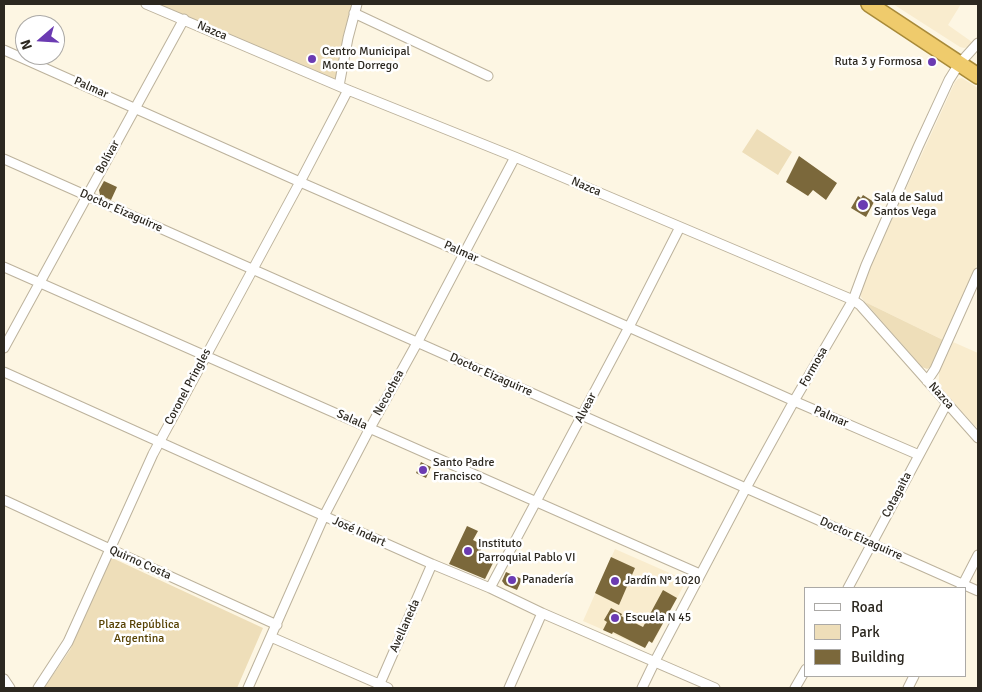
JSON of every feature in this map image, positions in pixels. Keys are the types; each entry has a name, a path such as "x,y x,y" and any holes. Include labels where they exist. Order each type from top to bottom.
{"highway":[{"path":"868,4 978,76"}],"street":[{"name":"Nazca","path":"146,4 853,300 860,304 978,438"},
{"name":"Coronel Pringles","path":"38,688 68,642 159,442 300,182 344,88 348,38 357,4"},
{"path":"354,14 488,76"},
{"name":"Bolívar","path":"4,348 184,19"},
{"name":"Formosa","path":"642,688 746,488 853,300 866,265 949,80 959,64 978,43"},
{"name":"Palmar","path":"4,50 918,455"},
{"name":"Necochea","path":"248,688 324,516 515,157"},
{"name":"Doctor Eizaguirre","path":"4,159 746,488 962,586"},
{"name":"Alvear","path":"490,588 630,327 680,227"},
{"name":"Salala","path":"4,267 700,574"},
{"path":"927,381 935,368 978,273"},
{"path":"968,295 978,300"},
{"name":"José Indart","path":"4,372 324,516 490,588 542,613 715,688"},
{"name":"Cotagaita","path":"849,587 947,402"},
{"name":"Quirno Costa","path":"4,500 277,625"},
{"path":"962,586 978,555"},
{"name":"Avellaneda","path":"382,687 432,564"},
{"path":"509,688 542,613"},
{"path":"272,637 382,687"},
{"path":"795,688 804,672"},
{"path":"4,679 10,688"}],"shaded area":[{"path":"893,4 961,4 948,25 972,42 968,47 960,47"},
{"path":"962,78 978,88 978,263 943,340 865,302 861,297 860,289 955,82"},
{"path":"953,342 978,353 978,429 942,390 939,384 939,372"},
{"path":"615,549 681,578 684,585 653,643 649,641 645,648 583,621"}],"green space":[{"name":"Centro Municipal Monte Dorrego","path":"153,4 352,4 343,37 336,81"},
{"path":"757,129 792,152 778,175 742,152"},
{"path":"865,302 943,340 931,367 927,369 922,367"},
{"name":"Plaza República Argentina","path":"110,557 263,628 237,688 44,688 70,650"}],"building":[{"path":"799,156 837,183 826,200 813,190 808,196 786,182"},
{"path":"104,181 117,187 111,200 100,195 99,190"},
{"name":"Sala de Salud Santos Vega","path":"863,195 874,202 866,217 851,208 858,196 861,198"},
{"name":"Santo Padre Francisco","path":"421,462 431,467 426,478 416,473"},
{"name":"Instituto Parroquial Pablo VI","path":"467,526 478,531 473,540 483,545 478,556 493,563 485,579 449,564"},
{"name":"Jardín N° 1020","path":"611,557 635,568 619,605 595,593"},
{"name":"Panadería","path":"506,572 522,579 517,590 505,585 502,581"},
{"name":"Escuela N 45","path":"663,590 677,598 652,643 649,641 645,648 613,632 612,634 603,630 607,622 604,620 611,608 622,614 621,616 643,627"}],"place":[{"name":"Centro Municipal Monte Dorrego","path":"312,59"},
{"name":"Ruta 3 y Formosa","path":"932,62"},
{"name":"Sala de Salud Santos Vega","path":"863,205"},
{"name":"Santo Padre Francisco","path":"423,470"},
{"name":"Instituto Parroquial Pablo VI","path":"468,551"},
{"name":"Panadería","path":"512,580"},
{"name":"Jardín N° 1020","path":"615,581"},
{"name":"Escuela N 45","path":"615,618"}]}
